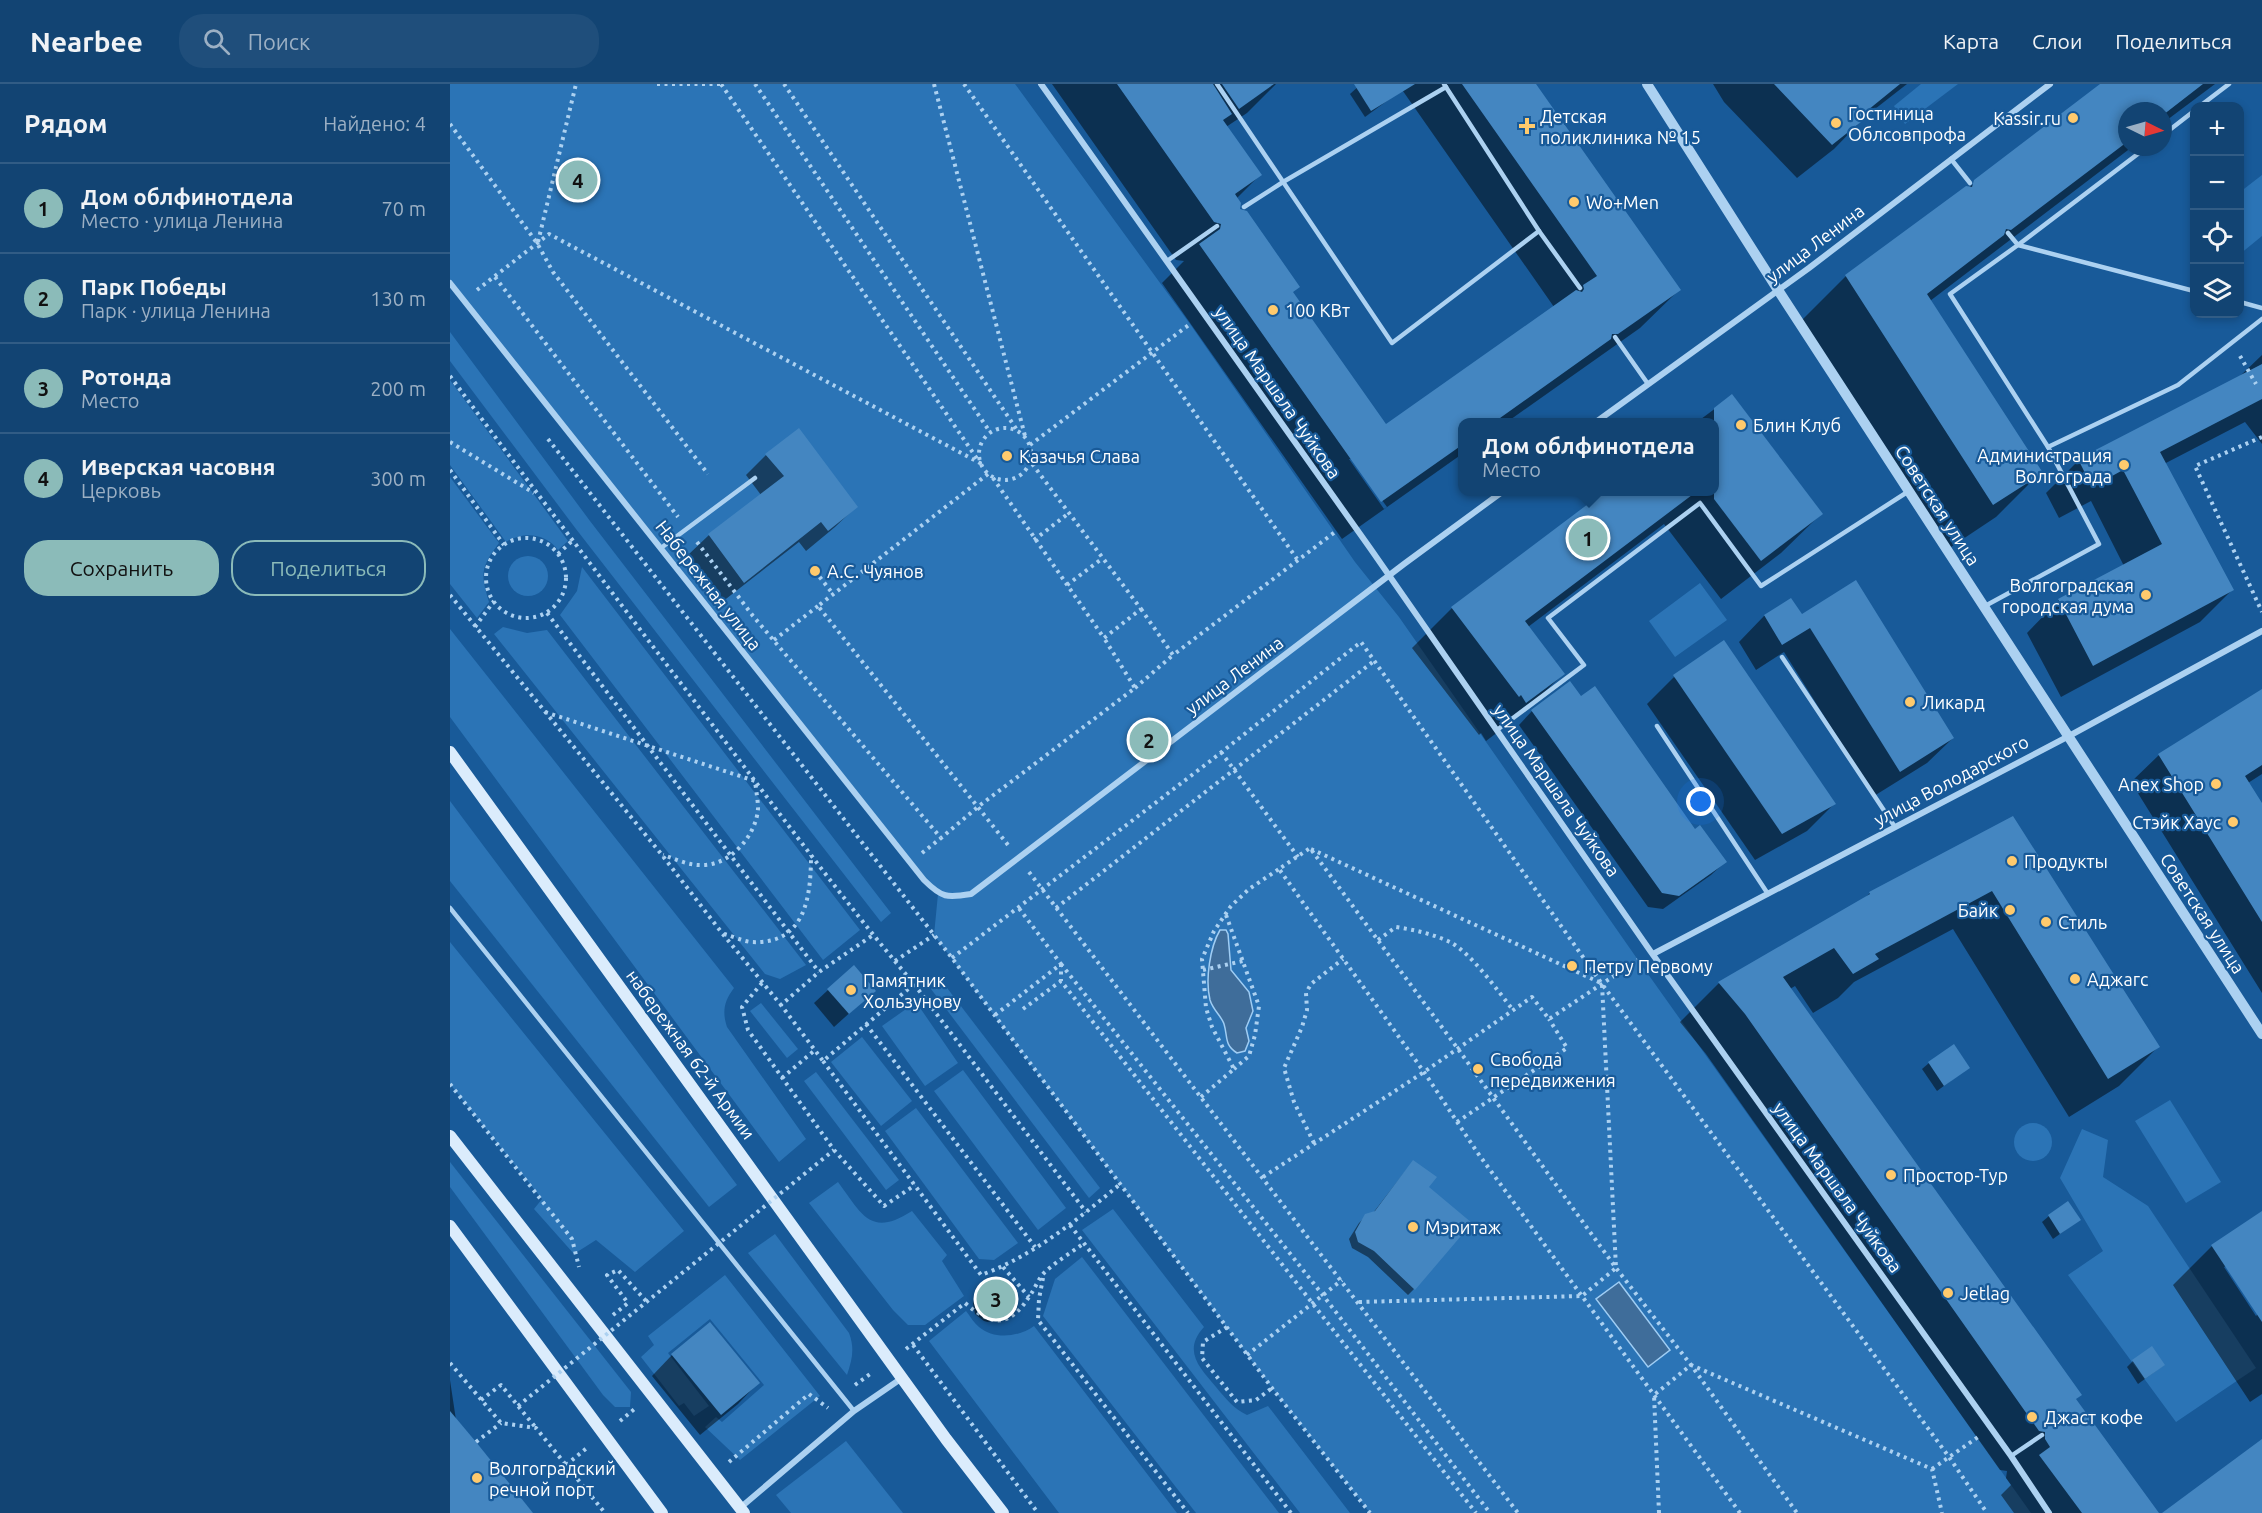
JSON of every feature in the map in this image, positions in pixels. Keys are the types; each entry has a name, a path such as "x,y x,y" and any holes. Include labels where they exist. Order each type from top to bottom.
{"main road":[{"name":"набережная 62-й Армии","path":"450,752 946,1439 1003,1513"},
{"path":"450,1136 742,1511"},
{"path":"450,1226 662,1513"}],"street":[{"name":"улица Маршала Чуйкова","path":"1041,84 1653,954 2012,1456 2049,1513"},
{"name":"Советская улица","path":"1647,84 1778,290 2260,1028"},
{"name":"улица Ленина","path":"1603,418 1778,290 2049,84"},
{"name":"Набережная улица","path":"450,283 924,880 938,894 952,897"},
{"name":"улица Ленина","path":"952,897 971,894 1497,496"},
{"name":"улица Володарского","path":"1653,954 2069,736 2262,631"},
{"path":"742,1511 854,1411 903,1377"}],"lane":[{"path":"1217,84 1392,344 1539,231"},
{"path":"2205,102 2229,84"},
{"path":"1244,207 1445,86 1539,231 1580,288"},
{"path":"2172,128 2190,114"},
{"path":"1984,606 2099,544 2048,447 1950,294 2135,156"},
{"path":"1951,159 1970,183"},
{"path":"1167,261 1217,226"},
{"path":"2008,233 2018,245 2190,290"},
{"path":"2244,303 2262,308"},
{"path":"2048,447 2178,385 2262,319"},
{"path":"1615,337 1648,384"},
{"path":"661,548 755,478"},
{"path":"1497,730 1584,665 1548,618 1700,503 1761,586 1910,491"},
{"path":"1782,657 1895,827"},
{"path":"1657,726 1768,894"},
{"path":"450,908 854,1411"},
{"path":"2012,1456 2042,1435"}],"path":[{"path":"537,243 576,84"},
{"path":"657,84 721,84 980,463 993,478 1067,585 1135,688"},
{"path":"755,84 990,432"},
{"path":"783,84 1017,430 1025,436"},
{"path":"934,84 1025,436 1030,445 1030,461 1022,474 1003,481 993,478"},
{"path":"964,84 1297,559"},
{"path":"450,124 537,243 553,272 708,474"},
{"path":"980,463 549,234 495,277 753,616 941,838 979,806 1135,688 1173,655 1335,532"},
{"path":"1030,445 1190,324"},
{"path":"2232,343 2256,384"},
{"path":"450,376 572,541 811,855 914,984 1086,1212"},
{"path":"980,463 978,452 981,442 990,432 1006,427 1017,430"},
{"path":"545,435 952,958 1247,1355 1370,1513"},
{"path":"2262,437 2195,466 2262,612"},
{"path":"450,442 537,494"},
{"path":"1030,461 1173,655"},
{"path":"450,470 504,545"},
{"path":"774,640 988,474"},
{"path":"1034,540 1069,513"},
{"path":"527,538 539,540 558,554 564,566 566,579 564,592 557,604 546,613 524,618 502,610 494,602 488,590 486,577 495,553 504,545 527,538"},
{"path":"558,554 572,541"},
{"path":"1067,585 1103,558"},
{"path":"815,571 833,594"},
{"path":"450,595 781,1005 981,1275 1003,1267 1070,1225 1119,1185"},
{"path":"475,627 494,602"},
{"path":"818,606 979,806"},
{"path":"1104,639 1141,609"},
{"path":"546,613 819,972"},
{"path":"952,958 1361,642 1602,984 1949,1457 1987,1513"},
{"path":"1056,908 1374,661"},
{"path":"545,712 755,781"},
{"path":"1221,752 1298,857"},
{"path":"662,855 703,865 717,863 731,856 748,837 756,822 758,809 755,781"},
{"path":"1310,848 1602,984"},
{"path":"1234,1069 1212,1027 1206,1008 1202,959 1214,931 1249,889 1310,848"},
{"path":"1310,848 1458,1048 1616,1268 1691,1365 1797,1513"},
{"path":"722,933 748,942 769,941 789,933 800,918 808,900 811,855"},
{"path":"1279,870 1424,1072 1457,1122 1740,1513"},
{"path":"1042,889 1518,1513"},
{"path":"1018,907 1322,1294 1490,1513"},
{"path":"1202,1097 1249,1056 1259,1006 1226,915"},
{"path":"1378,940 1396,927 1421,932 1452,943 1479,968 1514,1010"},
{"path":"781,1005 819,972 873,935"},
{"path":"895,961 934,935"},
{"path":"1314,1144 1294,1102 1284,1068 1307,1010 1306,993 1311,984 1343,959"},
{"path":"1549,1019 1638,960"},
{"path":"1203,969 1243,961"},
{"path":"1061,964 1061,981 1476,1513"},
{"path":"995,1015 1061,964"},
{"path":"1023,1009 1061,981"},
{"path":"762,983 742,1007 748,1030 834,1150 884,1206 915,1185"},
{"path":"823,1061 914,984"},
{"path":"1602,984 1616,1268"},
{"path":"1263,1177 1424,1072 1532,997 1567,1048 1457,1122"},
{"path":"866,1023 1035,1247"},
{"path":"782,1078 814,1050"},
{"path":"450,1084 572,1239 579,1268"},
{"path":"518,1406 834,1150"},
{"path":"1070,1225 1291,1513"},
{"path":"965,1303 978,1314 993,1321 1002,1321 1014,1316 1043,1275 1084,1244"},
{"path":"1003,1267 1029,1297"},
{"path":"1359,1302 1582,1296 1616,1268"},
{"path":"610,1317 628,1303 606,1275 618,1270 647,1302"},
{"path":"1043,1275 1038,1320 1188,1513"},
{"path":"1247,1355 1342,1280"},
{"path":"605,1309 623,1333"},
{"path":"1227,1327 1203,1342 1202,1358 1237,1402 1256,1401 1272,1388"},
{"path":"913,1345 1038,1513"},
{"path":"450,1363 501,1424"},
{"path":"1654,1395 1691,1365"},
{"path":"1691,1365 1932,1469"},
{"path":"481,1400 501,1385 605,1513"},
{"path":"1654,1395 1659,1513"},
{"path":"476,1442 501,1424 536,1428"},
{"path":"1932,1469 1977,1437"},
{"path":"723,1455 730,1463"},
{"path":"1932,1469 1942,1513"}],"shaded area":[{"path":"450,84 1015,84 1190,324 1355,562 1399,617 1638,960 2031,1513 1370,1513 1272,1388 934,935 938,894 450,283"},
{"path":"1921,84 1958,84 1905,124 1894,106"},
{"path":"2262,175 2262,236 2244,251 2244,210 2244,189"},
{"path":"450,332 590,521 891,913 881,922 576,529 450,361"},
{"path":"450,380 568,541 558,550 541,537 520,536 506,542 450,465"},
{"path":"450,477 499,543 484,571 484,584 489,602 477,618 450,584"},
{"path":"528,556 542,562 548,576 542,590 528,596 514,590 508,576 514,562"},
{"path":"582,567 860,930 823,960 560,615 577,591"},
{"path":"1700,583 1727,620 1675,657 1649,621"},
{"path":"503,627 527,633 547,630 806,965 780,979 765,974 494,634"},
{"path":"450,629 734,988 725,1007 727,1027 806,1139 779,1162 450,717"},
{"path":"450,801 737,1185 709,1207 450,881"},
{"path":"1220,930 1226,930 1228,934 1231,970 1249,992 1253,1011 1246,1028 1249,1041 1245,1051 1237,1053 1228,1044 1224,1024 1210,1000 1208,974 1211,954"},
{"path":"450,942 684,1231 635,1272 596,1240 574,1254 534,1209 542,1199 450,1084"},
{"path":"941,980 1100,1188 1089,1198 931,989"},
{"path":"916,1002 958,1063 925,1086 882,1026"},
{"path":"761,1003 798,1049 787,1058 750,1011"},
{"path":"862,1037 912,1101 881,1126 831,1062"},
{"path":"963,1070 1066,1208 1038,1230 934,1091"},
{"path":"816,1072 899,1180 886,1190 804,1081"},
{"path":"2170,1100 2221,1182 2186,1203 2135,1121"},
{"path":"916,1108 1018,1243 994,1260 979,1259 885,1131"},
{"path":"2033,1123 2046,1129 2052,1142 2046,1155 2033,1161 2020,1155 2014,1142 2020,1129"},
{"path":"2082,1129 2108,1140 2103,1177 2148,1206 2256,1368 2176,1422 2068,1275 2103,1251 2060,1178"},
{"path":"450,1162 631,1392 630,1407 615,1407 603,1395 450,1187"},
{"path":"838,1182 868,1219 886,1222 898,1219 912,1211 947,1255 942,1261 964,1296 925,1325 908,1325 893,1310 809,1203"},
{"path":"1113,1209 1204,1327 1194,1344 1194,1352 1204,1373 1230,1403 1247,1415 1268,1406 1350,1513 1300,1513 1082,1230"},
{"path":"775,1234 849,1333 852,1354 847,1375 748,1253"},
{"path":"1082,1257 1279,1513 1196,1513 1043,1316 1055,1279"},
{"path":"725,1275 820,1396 740,1460 705,1427 716,1417 722,1422 764,1385 710,1319 668,1353 709,1406 694,1416 684,1403 679,1406 641,1357 654,1345 648,1336"},
{"path":"1619,1282 1670,1350 1648,1367 1596,1299"},
{"path":"966,1311 979,1327 992,1334 1014,1335 1034,1326 1177,1513 1059,1513 929,1341"},
{"path":"846,1441 903,1513 791,1513 776,1495"}],"building":[{"path":"1117,84 1213,84 1232,114 1223,120 1262,175 1235,194 1241,203 1240,209 1247,211 1300,287 1293,292 1386,424 1576,290 1582,292 1583,285 1597,276 1462,84 1536,84 1681,290 1618,334 1612,334 1611,339 1500,418 1458,418 1458,448 1381,502 1199,244 1220,229 1221,224 1214,222"},
{"path":"1222,84 1274,84 1239,109"},
{"path":"1354,84 1415,84 1371,111"},
{"name":"Гостиница Облсовпрофа","path":"1774,84 1900,84 1868,110 1871,114 1832,145"},
{"path":"2100,84 2203,84 2172,108 2172,102 2118,102 2118,149 2011,230 2006,229 2004,235 1927,294 2043,473 1993,505 1845,275 1966,186 1972,187 1974,180"},
{"path":"2262,364 2262,399 2160,452 2234,590 2093,666 2058,599 2162,544 2123,470 2092,487 2078,459"},
{"path":"1732,394 1823,514 1761,561 1714,499 1714,496 1719,496 1719,418 1714,418 1714,408"},
{"path":"799,428 858,507 828,531 821,522 744,583 708,534 784,476 765,454"},
{"path":"1599,496 1691,496 1525,621 1565,674 1526,703 1521,695 1519,697 1451,607"},
{"path":"1856,580 1954,738 1900,772 1810,628 1782,645 1764,615 1791,598 1802,614"},
{"path":"1724,640 1836,804 1782,834 1673,675"},
{"path":"1570,681 1581,696 1595,686 1695,829 1700,825 1727,862 1679,896 1662,893 1531,710"},
{"path":"2262,689 2262,765 2245,776 2262,803 2262,922 2158,754"},
{"path":"2013,816 2160,1047 2108,1079 1992,891 1875,954 1879,959 1853,974 1834,948 1783,977 2082,1395 2076,1399 2159,1513 2082,1513 2039,1455 2050,1447 2045,1439 2045,1432 2039,1431 1745,1014 1718,982 1870,894 1869,892"},
{"name":"Памятник Хользунову","path":"854,965 876,991 849,1014 827,989"},
{"path":"1954,1044 1970,1068 1944,1086 1928,1062"},
{"name":"Мэритаж","path":"1413,1160 1437,1177 1429,1187 1472,1223 1415,1290 1374,1251 1358,1242 1355,1232 1365,1214 1375,1211"},
{"path":"2068,1201 2081,1220 2060,1234 2048,1215"},
{"path":"2262,1211 2262,1322 2211,1245"},
{"path":"996,1280 1009,1285 1014,1298 1009,1311 996,1316 983,1311 978,1298 983,1285"},
{"path":"710,1322 760,1383 721,1415 671,1354"},
{"path":"2152,1346 2165,1365 2145,1379 2132,1360"},
{"name":"Волгоградский речной порт","path":"450,1411 476,1442 533,1513 450,1513"},
{"path":"2262,1439 2262,1513 2162,1513"}],"place":[{"name":"Kassir.ru","path":"2073,118"},
{"name":"Гостиница Облсовпрофа","path":"1836,123"},
{"name":"Детская поликлиника № 15","path":"1527,126"},
{"name":"Иверская часовня","path":"578,180"},
{"name":"Wo+Men","path":"1574,202"},
{"name":"100 КВт","path":"1273,310"},
{"name":"Блин Клуб","path":"1741,425"},
{"name":"Казачья Слава","path":"1007,456"},
{"name":"Администрация Волгограда","path":"2124,465"},
{"name":"Дом облфинотдела","path":"1588,538"},
{"name":"А.С. Чуянов","path":"815,571"},
{"name":"Волгоградская городская дума","path":"2146,595"},
{"name":"Ликард","path":"1910,702"},
{"name":"Парк Победы","path":"1149,740"},
{"name":"Anex Shop","path":"2216,784"},
{"name":"Стэйк Хаус","path":"2233,822"},
{"name":"Продукты","path":"2012,861"},
{"name":"Байк","path":"2010,910"},
{"name":"Стиль","path":"2046,922"},
{"name":"Петру Первому","path":"1572,966"},
{"name":"Аджагс","path":"2075,979"},
{"name":"Памятник Хользунову","path":"851,990"},
{"name":"Свобода передвижения","path":"1478,1069"},
{"name":"Простор-Тур","path":"1891,1175"},
{"name":"Мэритаж","path":"1413,1227"},
{"name":"Jetlag","path":"1948,1293"},
{"name":"Ротонда","path":"996,1299"},
{"name":"Джаст кофе","path":"2032,1417"},
{"name":"Волгоградский речной порт","path":"477,1478"}]}
